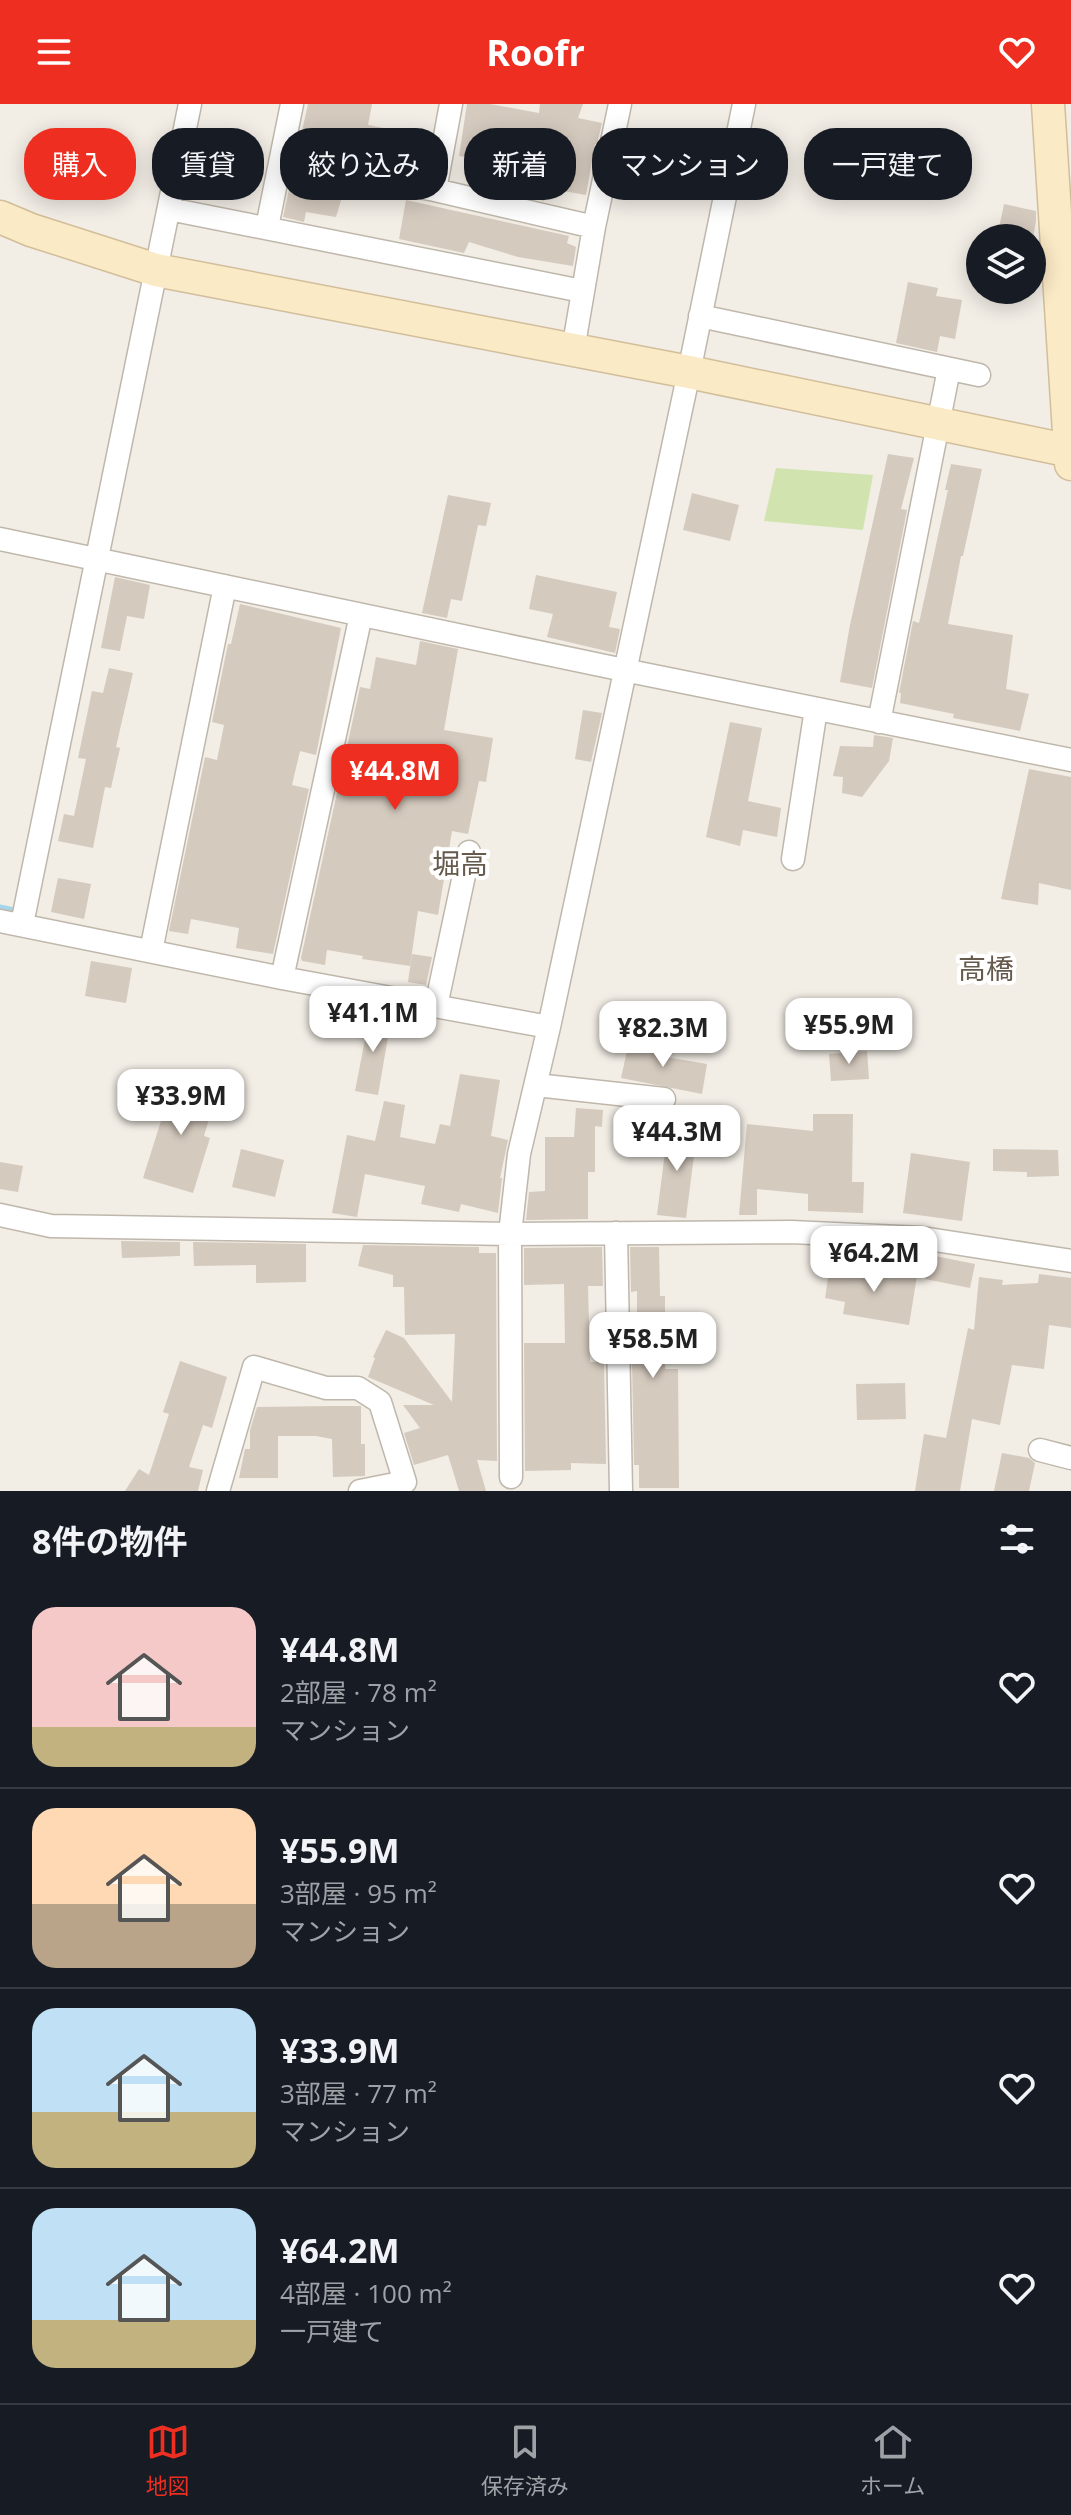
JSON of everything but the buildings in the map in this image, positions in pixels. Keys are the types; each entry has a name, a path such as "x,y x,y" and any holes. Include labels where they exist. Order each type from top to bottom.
{"street":[{"path":"190,104 97,559 11,922 282,978 549,1027"},
{"path":"287,128 292,104"},
{"path":"447,128 451,104"},
{"path":"573,350 594,227 620,104"},
{"path":"511,1477 510,1234 519,1154 549,1027 744,104"},
{"path":"0,217 156,270 689,372 1071,455 1048,104"},
{"path":"267,227 280,165"},
{"path":"448,193 594,227"},
{"path":"169,209 582,291"},
{"path":"700,316 979,375"},
{"path":"879,722 949,369"},
{"path":"0,539 1071,760"},
{"path":"151,951 225,586"},
{"path":"282,978 361,615"},
{"path":"793,859 816,709"},
{"path":"436,1006 469,852"},
{"path":"536,1085 664,1099"},
{"path":"0,1215 51,1226 510,1234 791,1232 922,1238 1071,1261"},
{"path":"616,1233 621,1491"},
{"path":"218,1491 254,1367 326,1388 358,1388 380,1402 405,1482 360,1491"},
{"path":"1040,1450 1071,1458"}],"green space":[{"path":"776,468 873,475 863,530 764,521"}],"waterway":[{"path":"0,908 14,911"}],"district":[{"name":"堀高","path":"460,863"},
{"name":"高橋","path":"986,968"}]}
